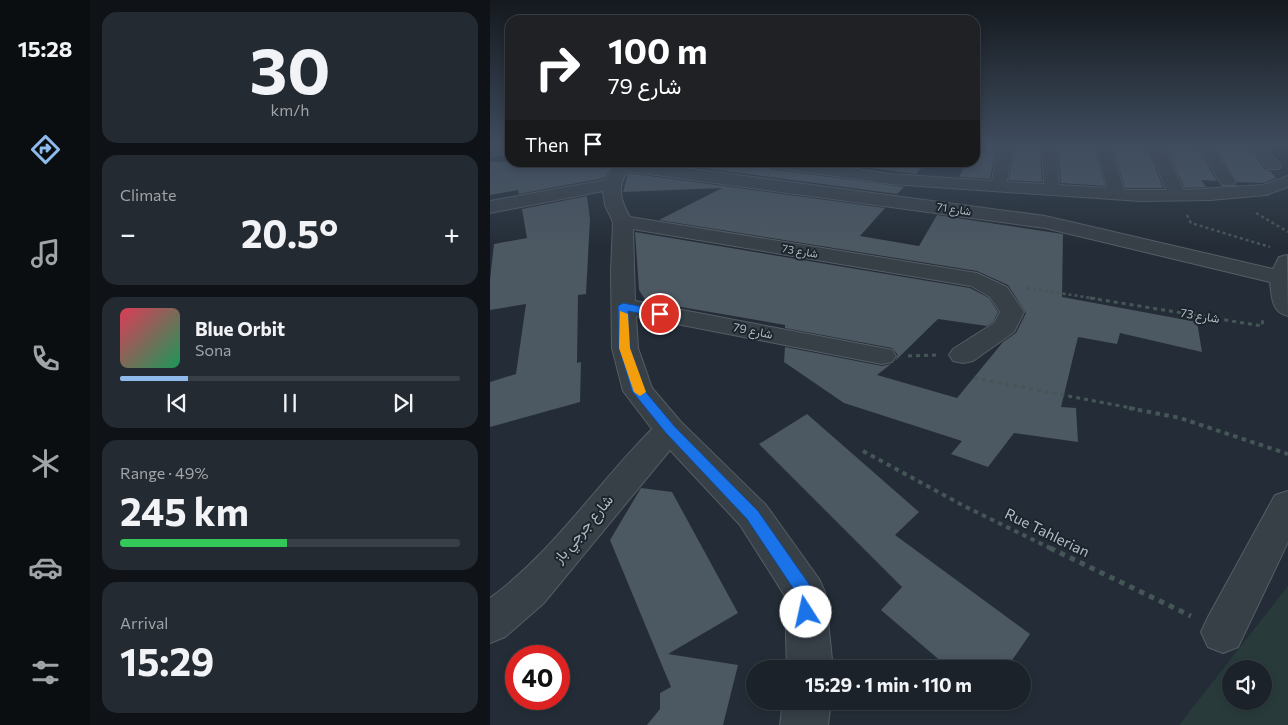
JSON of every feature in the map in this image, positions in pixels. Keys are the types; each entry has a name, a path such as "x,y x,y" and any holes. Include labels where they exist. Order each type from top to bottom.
{"street":[{"name":"شارع 71","path":"490,207 592,178"},
{"path":"618,178 614,205 623,222 625,348 638,391 670,430 753,515 805,592 809,660"},
{"name":"شارع 71","path":"706,178 763,183 1044,222 1098,233 1280,262"},
{"path":"763,183 767,178"},
{"path":"879,178 1108,195 1266,190 1288,181"},
{"path":"1052,178 1052,183"},
{"path":"1113,178 1116,189"},
{"path":"1169,178 1176,193"},
{"name":"شارع 73","path":"623,222 976,280 999,292 1012,312 1004,327 963,355"},
{"path":"1280,262 1287,308"},
{"name":"شارع 79","path":"623,306 882,356"},
{"name":"شارع جرجي باز","path":"490,623 532,588 569,548 626,476 670,430"},
{"path":"1223,632 1288,505"},
{"path":"804,725 806,710"}],"path":[{"path":"1176,193 1191,223 1280,262"},
{"name":"شارع 73","path":"976,280 1262,326 1265,304 1287,308"},
{"path":"882,356 963,355 974,378 1180,418 1288,454"},
{"name":"Rue Tahlerian","path":"862,451 964,506 1223,632"}],"green space":[{"path":"1288,586 1288,725 1179,725 1222,670 1222,710 1272,710 1272,660 1230,660"}],"building":[{"path":"490,178 604,178 519,194 518,190 490,195"},
{"path":"627,178 663,178 885,208 860,236 919,246 937,215 1063,234 1062,297 1197,322 1202,352 1120,333 1117,344 1078,337 1061,407 1076,408 1078,442 1014,433 988,467 951,454 962,441 844,403 784,362 785,347 882,366 891,364 877,375 957,398 1003,342 1016,333 1026,313 1008,285 977,271 659,220 722,188 623,192"},
{"path":"776,178 836,178 904,187 897,194"},
{"path":"1009,178 1042,178 1042,182 1009,180"},
{"path":"1061,178 1103,178 1105,186 1061,183"},
{"path":"1122,178 1159,178 1163,188 1125,188"},
{"path":"1180,178 1215,178 1217,181 1201,180 1206,187 1185,188"},
{"path":"1235,178 1276,178 1263,183 1238,182"},
{"path":"587,196 590,219 586,294 578,295 577,363 581,362 580,402 490,427 490,382 516,374 526,304 490,310 490,280 494,244 527,238 522,209"},
{"path":"635,232 970,288 989,298 998,312 993,322 987,326 938,319 895,361 898,355 892,348 785,328 785,325 646,301 639,290"},
{"path":"807,414 919,512 895,535 1030,634 1012,660 939,660 881,610 902,587 759,444"},
{"path":"641,488 672,492 738,613 668,654 738,665 723,725 647,725 660,709 660,693 671,687 610,540"}],"slow traffic":[{"path":"623,314 625,348 638,391 640,392"}],"route":[{"path":"660,314 623,306 625,348 638,391 670,430 753,515 805,592 806,612"}]}
